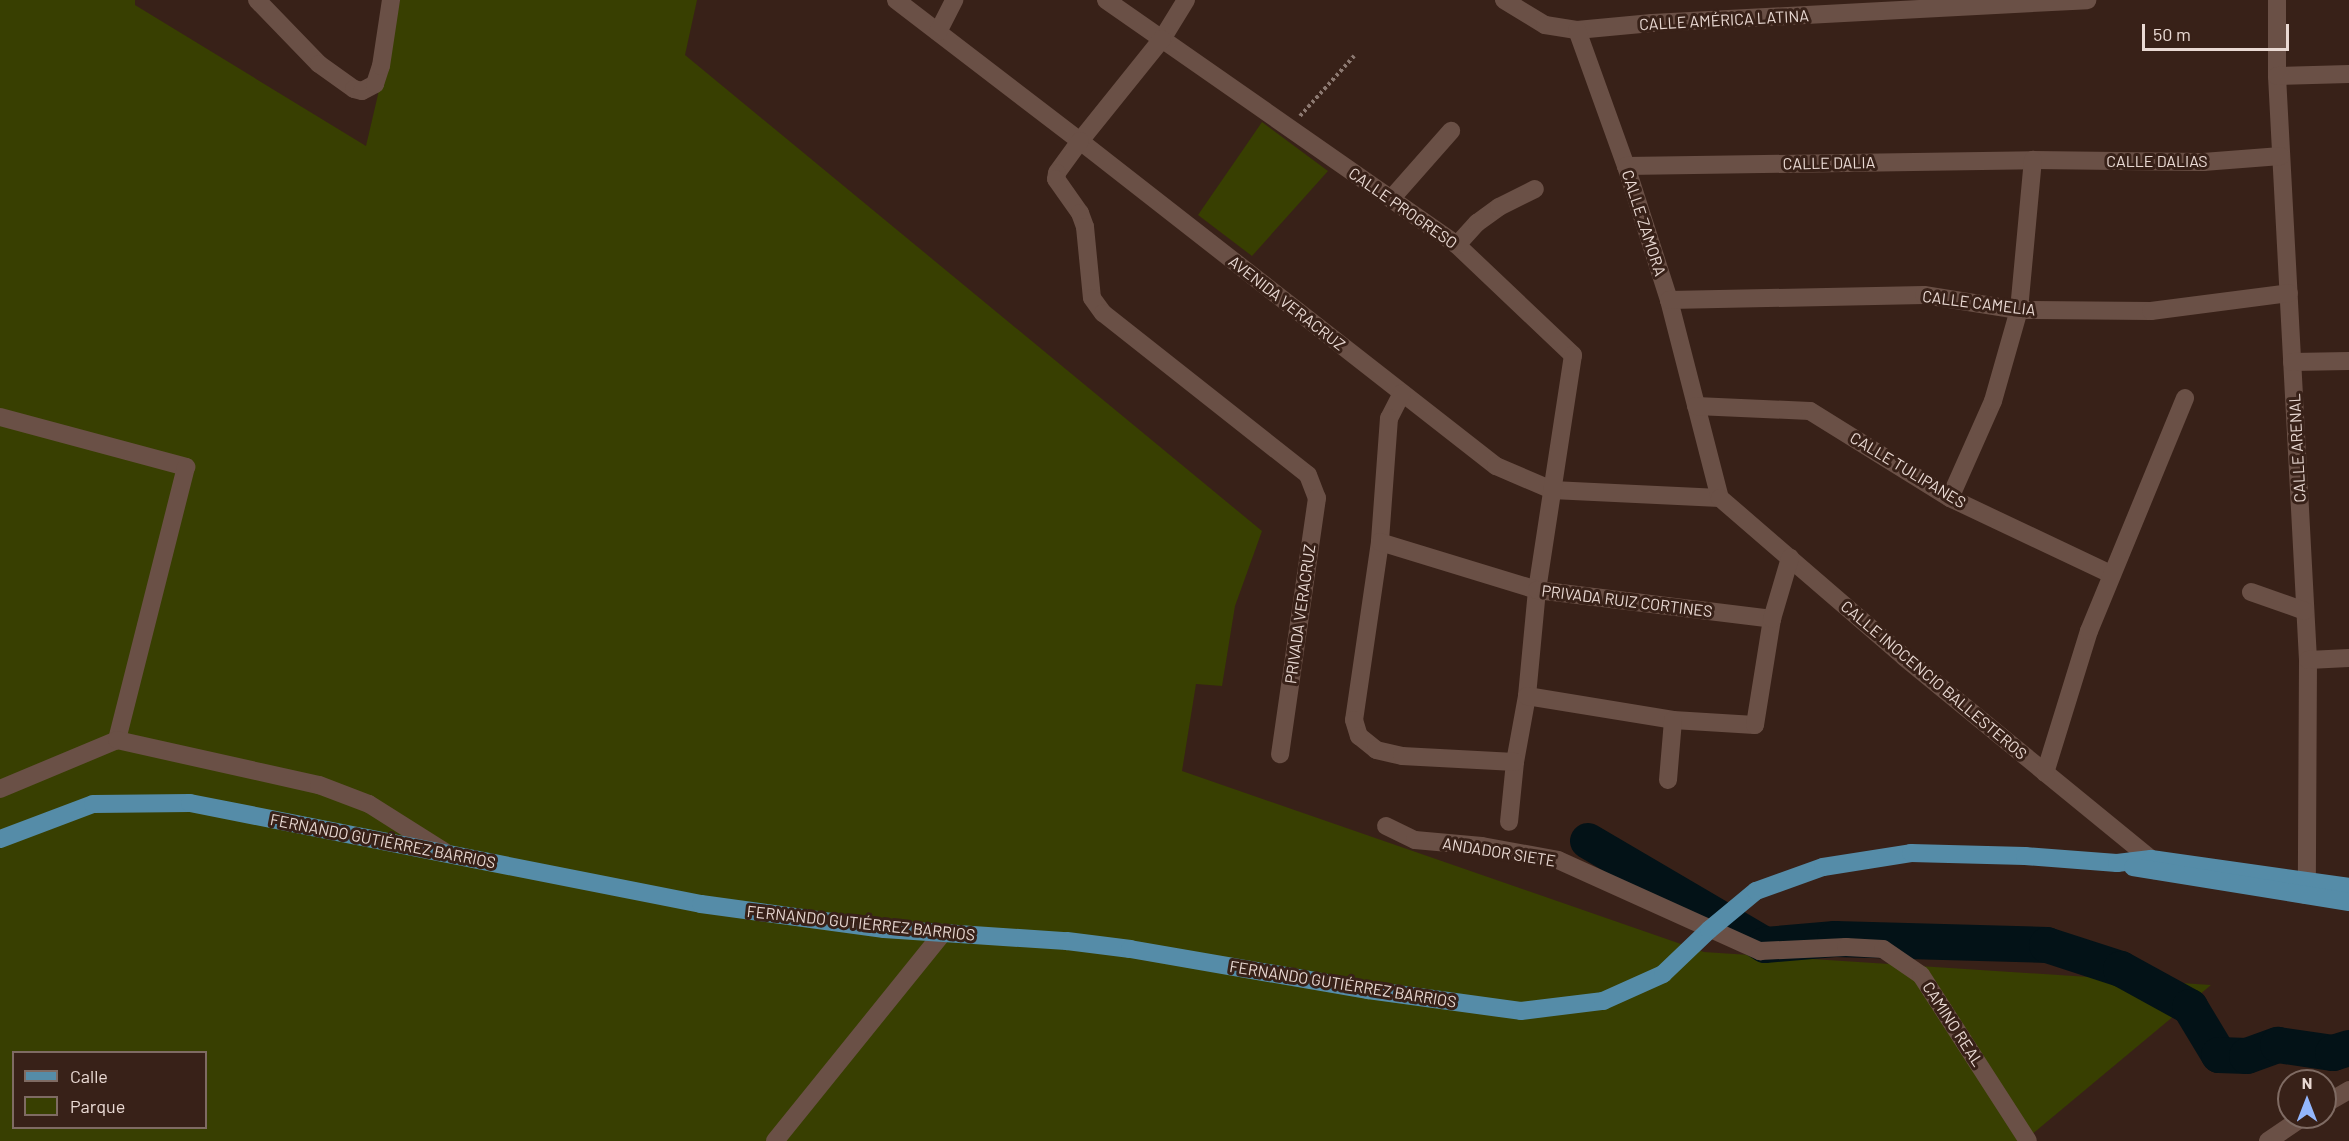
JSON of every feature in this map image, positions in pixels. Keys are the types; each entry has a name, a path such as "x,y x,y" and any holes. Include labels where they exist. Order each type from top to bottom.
{"main road":[{"name":"FERNANDO GUTIÉRREZ BARRIOS","path":"0,839 93,804 190,803 701,904 821,922 942,934 1067,941 1130,949 1368,990 1521,1011 1603,1000 1663,974 1714,925 1756,891 1823,867 1911,853 2025,856 2153,866"},
{"path":"2153,866 2305,888 2349,888"},
{"path":"2305,888 2349,902"}],"street":[{"path":"257,0 319,64 354,89 362,91 375,84 381,66 391,0"},
{"name":"AVENIDA VERACRUZ","path":"896,0 1496,466 1552,490 1720,498"},
{"path":"938,32 954,0"},
{"name":"CALLE PROGRESO","path":"1106,0 1457,245 1573,355 1552,490"},
{"path":"1080,141 1162,39 1186,0"},
{"path":"1504,0 1545,25 1577,30"},
{"name":"CALLE AMÉRICA LATINA","path":"1577,30 1652,23 2087,0"},
{"name":"CALLE ARENAL","path":"2277,0 2277,76 2308,660 2305,888"},
{"name":"CALLE ZAMORA","path":"1577,30 1626,166 1669,300 1720,498"},
{"path":"2277,76 2349,74"},
{"path":"1391,199 1451,131"},
{"name":"PRIVADA VERACRUZ","path":"1080,141 1057,173 1056,179 1080,213 1085,227 1092,298 1103,313 1308,475 1317,498 1280,754"},
{"name":"CALLE DALIAS","path":"2033,160 2203,162 2281,156"},
{"path":"1950,498 1993,401 2019,310 2033,160"},
{"name":"CALLE DALIA","path":"1626,166 2033,160"},
{"path":"1457,245 1477,223 1499,207 1535,189"},
{"name":"CALLE CAMELIA","path":"1669,300 1924,295 2019,310 2151,311 2289,293"},
{"path":"2292,362 2349,361"},
{"path":"1402,393 1389,418 1380,542 1354,720 1359,736 1376,750 1402,756 1515,762"},
{"path":"2044,773 2088,631 2185,398"},
{"name":"CALLE TULIPANES","path":"1696,406 1810,411 1950,498 2110,574"},
{"path":"0,417 186,467 117,740"},
{"path":"1509,822 1515,762 1527,696 1537,590 1552,490"},
{"name":"CALLE INOCENCIO BALLESTEROS","path":"1720,498 2153,866"},
{"name":"PRIVADA RUIZ CORTINES","path":"1380,542 1537,590 1772,619"},
{"path":"1527,696 1673,720 1755,725 1772,619 1790,558"},
{"path":"2251,592 2305,611"},
{"path":"2308,660 2349,658"},
{"path":"1668,780 1673,720"},
{"path":"0,789 117,740 319,785 369,804 445,852"},
{"name":"ANDADOR SIETE","path":"1386,826 1415,840 1482,846 1558,860 1714,925"},
{"name":"CAMINO REAL","path":"1714,925 1760,951 1846,947 1883,949 1921,975 2028,1141"},
{"path":"775,1141 942,934"},
{"path":"2268,1141 2286,1129"}],"path":[{"path":"1289,128 1354,57"}],"green space":[{"path":"0,0 135,0 135,5 366,146 400,0 697,0 685,55 1262,531 1235,606 1222,686 1196,684 1182,771 1704,952 2211,985 2024,1141 0,1141"},
{"path":"1262,122 1328,171 1252,256 1198,215"}],"waterway":[{"path":"1588,841 1765,945 1835,939 2047,945 2121,969 2190,1007 2219,1055 2247,1056 2278,1045 2333,1053 2349,1048"}]}
